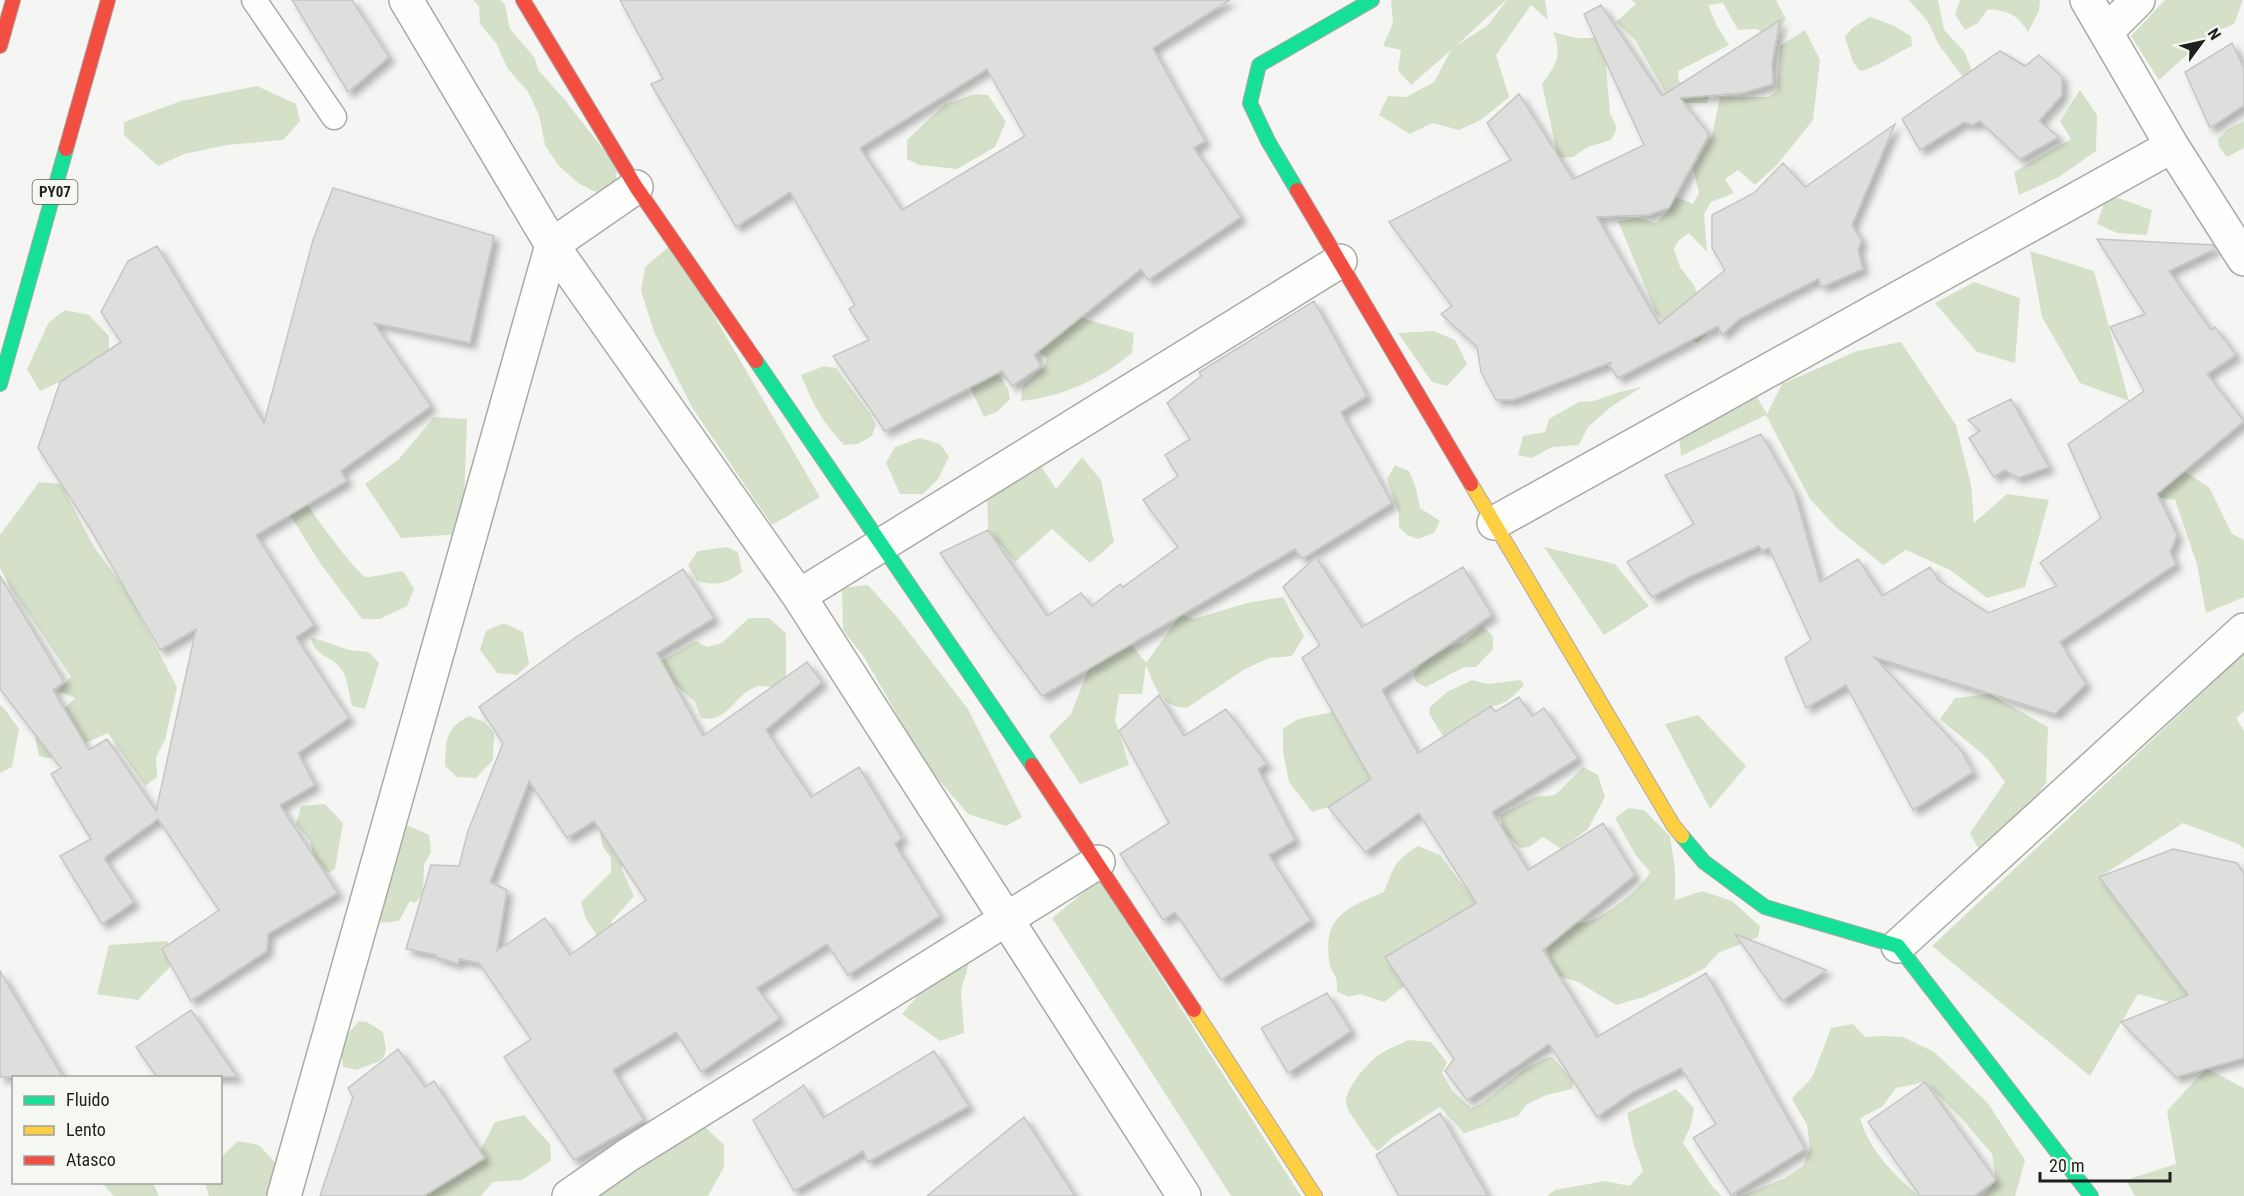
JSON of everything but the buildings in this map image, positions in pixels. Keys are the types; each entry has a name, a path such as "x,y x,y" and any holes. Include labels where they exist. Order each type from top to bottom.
{"street":[{"path":"0,46 13,0"},
{"name":"PY07","path":"0,384 108,0"},
{"path":"406,0 552,245 799,596 1184,1196"},
{"path":"523,0 636,187 883,544 1098,862 1315,1196"},
{"path":"1372,0 1259,64 1250,103 1268,141 1673,825 1704,862 1765,907 1898,946 2091,1196"},
{"path":"2087,0 2172,146 2244,259"},
{"path":"2106,32 2138,0"},
{"path":"1494,524 2172,146"},
{"path":"284,1196 552,245 636,187"},
{"path":"799,596 1340,261"},
{"path":"1898,946 2244,630"},
{"path":"569,1196 638,1149 1098,862"}],"lane":[{"path":"254,0 334,117"}],"green space":[{"path":"473,0 501,0 505,5 510,29 535,58 538,70 565,100 617,167 615,194 593,191 578,183 558,165 545,145 539,115 528,92 508,69 496,43 480,24 479,6"},
{"path":"1391,0 1506,0 1457,45 1488,25 1507,0 1545,0 1548,20 1531,5 1496,55 1509,97 1481,120 1459,130 1432,123 1410,134 1379,115 1388,96 1406,97 1434,82 1451,50 1411,85 1398,70 1401,50 1383,46 1393,23"},
{"path":"1631,0 1776,0 1786,19 1773,40 1757,29 1738,30 1723,3 1708,5 1729,45 1678,71 1679,82 1698,82 1710,91 1707,103 1689,103 1670,100 1635,40 1616,22 1636,4"},
{"path":"1909,0 1938,0 1944,30 1964,51 1977,83 1966,81 1939,45 1928,22"},
{"path":"1960,0 2040,0 2039,11 2028,32 2011,14 1988,9 1978,23 1965,30 1955,14"},
{"path":"2165,0 2243,0 2234,24 2210,34 2159,80 2131,36"},
{"path":"1870,17 1892,25 1911,36 1912,46 1871,68 1860,71 1853,62 1845,37 1852,28"},
{"path":"1805,30 1820,60 1813,120 1777,165 1755,185 1738,170 1725,179 1734,193 1711,202 1704,214 1707,252 1689,233 1678,241 1674,249 1680,267 1693,284 1710,317 1708,332 1698,343 1680,336 1656,313 1618,221 1638,218 1656,223 1668,211 1658,178 1674,196 1693,204 1699,193 1693,169 1712,136 1720,97 1768,97 1777,91 1780,46"},
{"path":"1553,32 1576,38 1598,38 1605,55 1610,113 1617,128 1611,140 1588,147 1573,157 1558,158 1542,84 1551,71 1558,54"},
{"path":"257,86 296,104 300,121 283,140 227,145 184,154 158,166 124,135 124,122 181,101"},
{"path":"2080,90 2097,115 2096,151 2059,177 2019,195 2014,172 2071,139 2060,121"},
{"path":"974,94 988,95 1006,122 995,147 957,169 919,165 907,159 907,140 944,105"},
{"path":"2244,121 2244,148 2227,157 2219,147 2218,139 2228,129"},
{"path":"2107,194 2152,210 2147,235 2117,233 2097,224"},
{"path":"672,244 820,497 772,525 693,409 654,332 641,291 645,267"},
{"path":"2030,251 2094,271 2129,401 2080,383 2042,317"},
{"path":"1974,282 2020,298 2015,363 1977,352 1935,303"},
{"path":"65,310 89,315 109,336 109,351 60,382 40,391 27,369 49,322"},
{"path":"1071,315 1134,333 1132,353 1107,371 1081,385 1053,395 1021,401 1023,385 1044,367 1047,358 1033,348"},
{"path":"1434,331 1455,340 1467,364 1447,386 1432,382 1398,333"},
{"path":"977,342 1008,389 1010,399 997,412 984,417 968,383"},
{"path":"1901,342 1956,425 1971,485 1974,523 2007,494 2049,500 2025,587 1987,598 1950,570 1906,550 1883,565 1837,528 1810,499 1766,415 1681,456 1678,424 1751,387 1767,414 1782,384 1857,351"},
{"path":"824,366 836,368 876,425 872,436 858,444 844,445 836,437 819,412 805,385 801,375"},
{"path":"1642,387 1612,406 1588,427 1579,445 1552,447 1532,458 1518,455 1523,436 1545,432 1549,419 1579,402 1594,401"},
{"path":"434,417 467,419 463,534 401,538 365,484 398,460"},
{"path":"920,438 940,444 949,457 938,479 923,494 900,494 886,463 895,447"},
{"path":"2146,447 2209,487 2232,534 2244,540 2244,597 2206,613 2197,564 2175,500 2128,493"},
{"path":"1035,457 1056,489 1082,457 1101,480 1114,542 1090,563 1052,529 1015,562 988,530 987,478"},
{"path":"1395,465 1409,471 1416,488 1420,508 1440,521 1434,533 1418,539 1407,535 1399,527 1399,514 1387,479"},
{"path":"39,482 61,484 94,547 126,590 177,687 165,740 156,757 157,777 145,786 108,733 59,757 39,756 35,737 75,698 58,691 71,677 0,568 0,535"},
{"path":"275,491 306,502 345,555 366,577 403,571 414,589 407,606 380,619 362,619 320,563"},
{"path":"727,547 738,552 742,572 721,583 697,581 688,565 698,551"},
{"path":"1544,547 1615,564 1649,606 1604,635"},
{"path":"868,585 897,617 968,709 1022,817 1006,826 968,814 926,765 864,657 843,630 842,588"},
{"path":"1283,597 1304,636 1292,656 1269,658 1245,669 1187,708 1170,704 1159,694 1146,665 1142,694 1119,694 1115,719 1129,765 1080,784 1049,736 1071,714 1089,668 1131,644 1146,663 1181,614 1194,619 1247,603"},
{"path":"749,618 769,618 786,633 786,684 779,690 766,686 755,687 727,711 711,719 701,718 695,702 676,685 656,695 642,672 696,641 707,647 722,643"},
{"path":"504,623 523,632 529,664 517,675 497,673 480,650 486,631"},
{"path":"1482,626 1493,636 1493,649 1476,667 1464,667 1426,687 1416,682 1414,674 1421,663 1450,646 1464,642"},
{"path":"311,637 349,650 369,652 379,663 365,709 352,706 343,672 316,649"},
{"path":"2244,654 2244,711 2236,718 2244,731 2244,849 2238,844 2183,823 2100,877 2199,1010 2138,994 2090,1076 1932,946"},
{"path":"1472,680 1487,684 1521,680 1524,685 1505,702 1490,706 1443,736 1429,714 1430,707 1447,692"},
{"path":"1990,694 2048,727 2046,783 1987,864 1970,833 2005,782 1987,758 1940,719 1955,698"},
{"path":"0,705 19,729 12,767 0,773"},
{"path":"1333,712 1372,780 1328,807 1312,812 1289,782 1283,752 1283,729 1298,719"},
{"path":"1698,715 1746,766 1710,809 1665,724"},
{"path":"469,716 484,722 494,733 493,760 476,778 457,777 445,766 448,736 455,726"},
{"path":"1583,767 1598,775 1605,797 1588,829 1561,849 1543,837 1529,847 1520,848 1504,832 1500,815 1535,797 1555,795"},
{"path":"325,804 343,823 335,869 328,873 314,857 310,841 296,824 301,806"},
{"path":"1629,808 1644,810 1670,836 1675,869 1675,900 1702,891 1732,901 1760,926 1758,937 1718,953 1705,968 1644,997 1616,1005 1578,982 1561,977 1551,964 1547,946 1568,921 1584,923 1595,919 1631,894 1646,879 1650,872 1636,856 1615,818"},
{"path":"409,826 429,835 431,852 424,865 423,894 415,903 410,901 399,921 381,923 375,906 395,866 395,853 402,828"},
{"path":"599,827 626,864 621,868 634,896 611,922 620,939 598,937 586,919 581,902 611,872 611,858 603,847"},
{"path":"1418,846 1440,855 1476,903 1405,986 1384,1002 1360,994 1349,997 1337,992 1328,949 1333,925 1348,909 1384,892 1396,865"},
{"path":"1099,880 1301,1196 1231,1196 1052,918"},
{"path":"966,939 972,953 961,990 964,1033 940,1041 902,1014"},
{"path":"168,941 170,967 138,1000 97,994 109,945"},
{"path":"359,1021 367,1022 383,1032 386,1049 380,1061 356,1070 343,1067 342,1047 346,1037"},
{"path":"1853,1024 1865,1037 1903,1037 1934,1052 1987,1102 2025,1160 2015,1196 1983,1196 1996,1180 1992,1154 1962,1119 1925,1082 1896,1088 1882,1107 1860,1118 1876,1151 1900,1179 1919,1196 1742,1196 1785,1178 1803,1166 1810,1148 1807,1125 1792,1099 1812,1076 1831,1028"},
{"path":"1409,1040 1431,1042 1447,1062 1442,1073 1452,1090 1471,1108 1482,1103 1525,1069 1548,1057 1552,1057 1574,1081 1572,1089 1546,1095 1526,1105 1518,1116 1464,1133 1440,1107 1393,1137 1378,1151 1372,1146 1350,1112 1346,1101 1351,1087 1366,1066 1388,1049"},
{"path":"2206,1068 2244,1088 2244,1196 2135,1196 2126,1180 2176,1164 2167,1111"},
{"path":"1676,1089 1694,1108 1691,1125 1683,1143 1712,1186 1722,1196 1547,1196 1555,1190 1605,1181 1630,1186 1643,1171 1634,1146 1627,1113"},
{"path":"524,1115 550,1144 551,1161 522,1180 493,1182 481,1196 422,1196 480,1151 495,1122"},
{"path":"705,1127 724,1145 724,1167 708,1196 587,1196 692,1128"},
{"path":"238,1141 259,1145 277,1165 278,1196 209,1196 205,1184 222,1184 222,1156"},
{"path":"103,1184 153,1184 159,1196 114,1196"}],"traffic: fast":[{"path":"1297,190 1268,141 1250,103 1259,65 1372,0"},
{"path":"0,384 66,149"},
{"path":"756,361 1032,765"},
{"path":"1682,836 1704,862 1765,907 1898,946 2091,1196"}],"traffic: slow":[{"path":"1471,484 1673,825 1682,836"},
{"path":"1194,1010 1315,1196"}],"traffic: jam":[{"path":"0,46 13,0"},
{"path":"66,149 108,0"},
{"path":"523,0 636,187 756,361"},
{"path":"1297,190 1471,484"},
{"path":"1032,765 1194,1010"}]}
